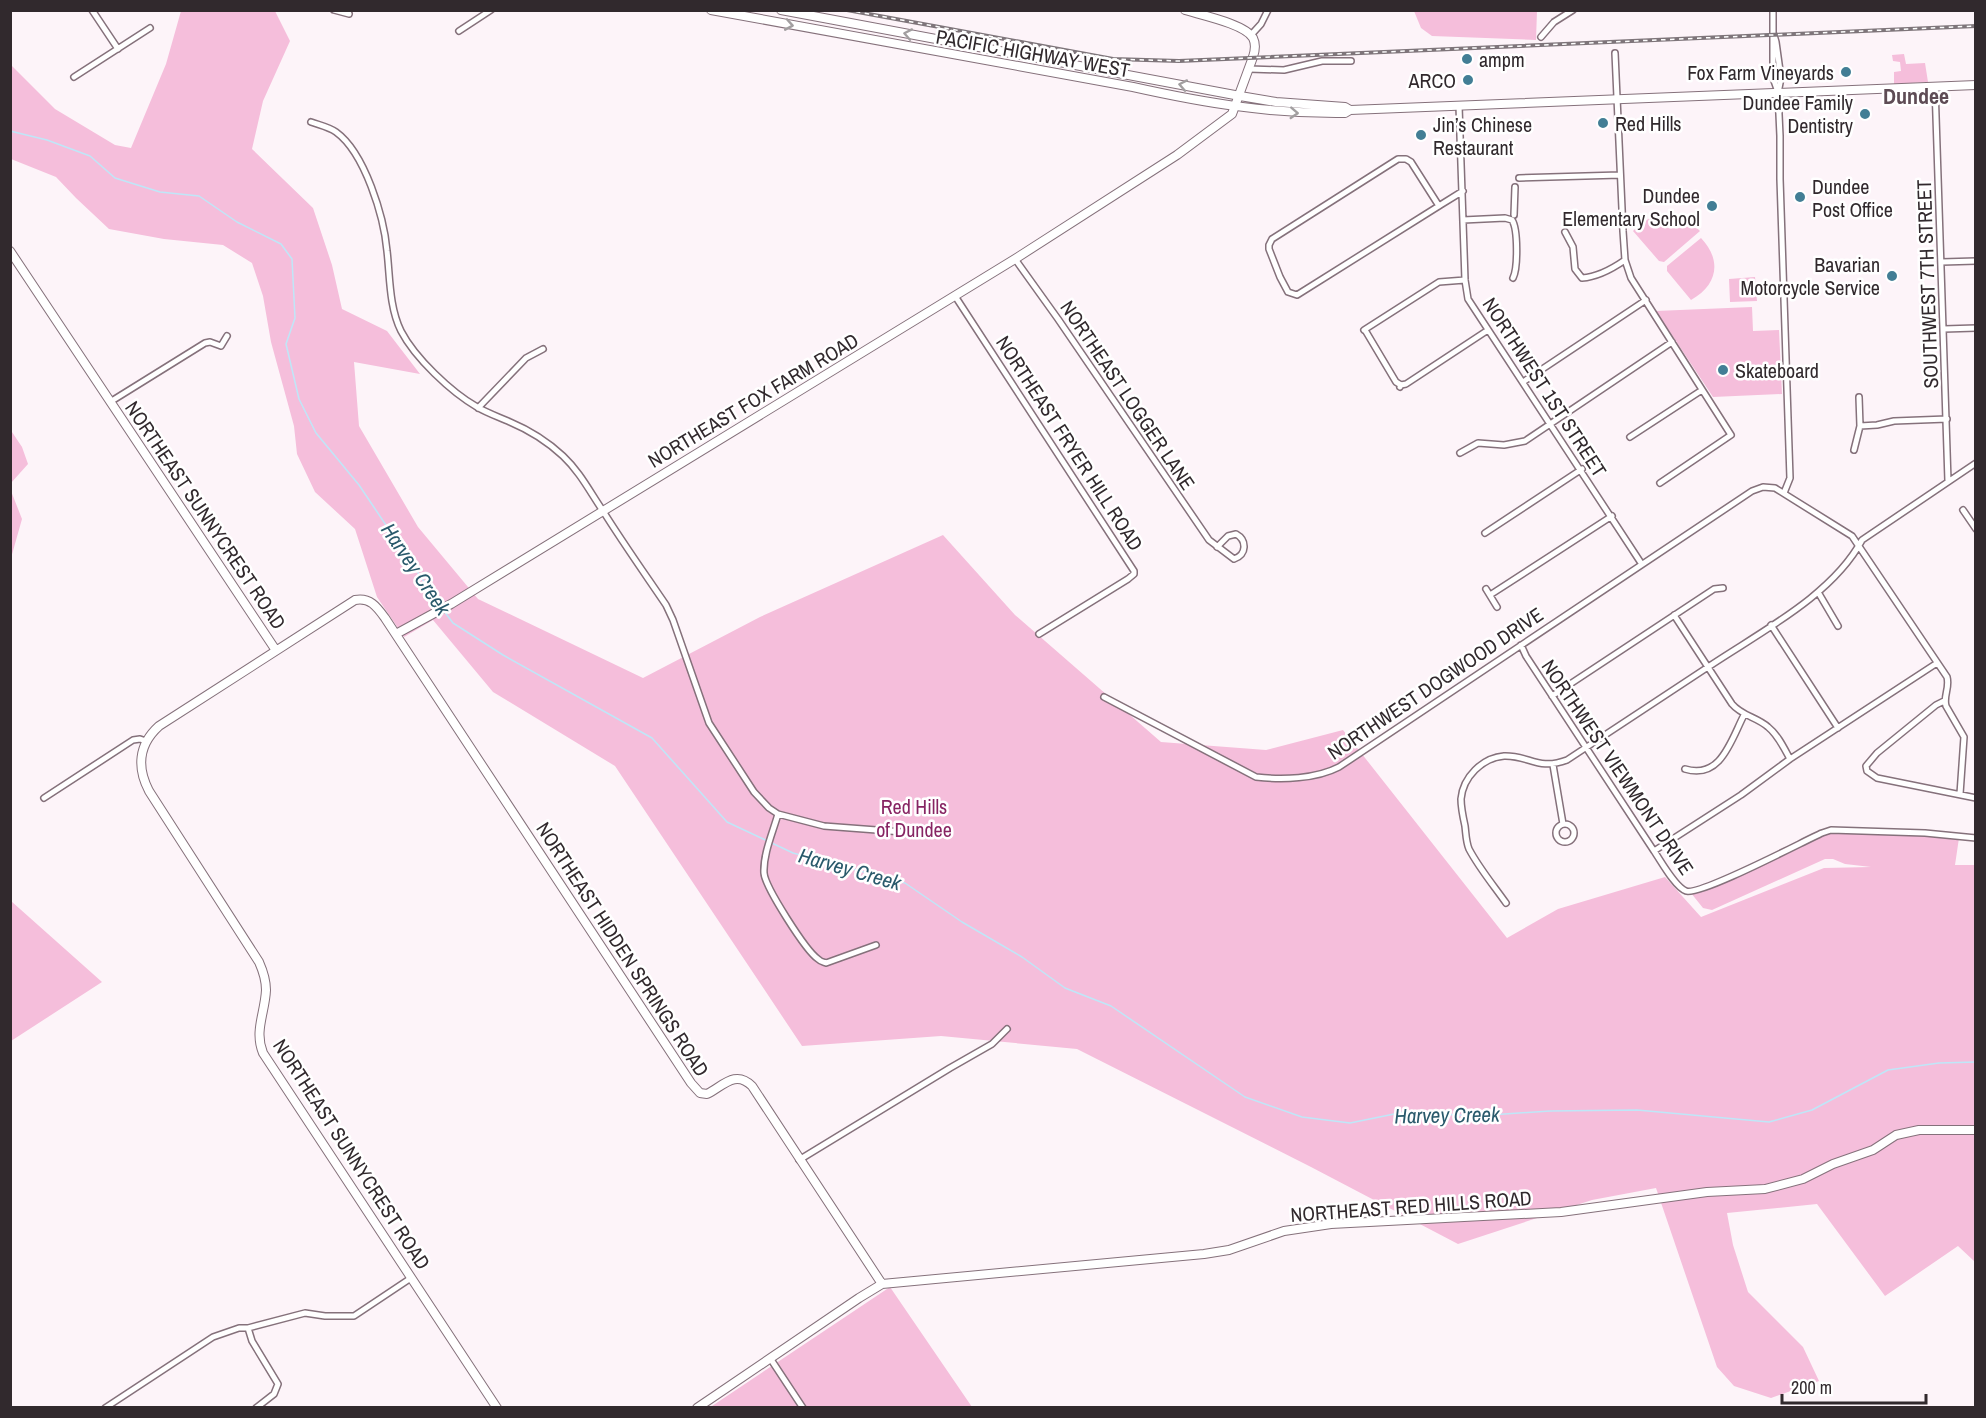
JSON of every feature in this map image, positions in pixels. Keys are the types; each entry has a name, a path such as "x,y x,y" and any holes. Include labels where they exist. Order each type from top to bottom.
{"main road":[{"name":"PACIFIC HIGHWAY WEST","path":"711,10 1236,107 1304,113 1976,85"},
{"name":"PACIFIC HIGHWAY WEST","path":"781,10 1240,96 1276,102 1345,107 1350,110"}],"street":[{"path":"92,10 118,49"},
{"path":"334,10 349,14"},
{"path":"459,31 492,10"},
{"path":"1185,10 1242,28 1251,35 1261,24 1268,10"},
{"path":"1541,37 1554,22 1573,10"},
{"path":"1773,10 1774,35 1781,78 1778,93 1790,478 1784,493 1847,533 1859,545 1937,663 1948,682 1944,701 1964,737 1960,794"},
{"path":"74,77 150,28"},
{"name":"NORTHEAST FOX FARM ROAD","path":"396,634 451,604 956,296 1177,154 1229,117 1236,107 1255,50 1251,35"},
{"path":"1615,53 1625,260 1631,278 1731,435 1660,483"},
{"path":"1249,69 1284,70 1322,61 1351,61"},
{"name":"SOUTHWEST 7TH STREET","path":"1935,86 1948,482"},
{"name":"NORTHWEST 1ST STREET","path":"1459,106 1465,280 1468,298 1582,469 1641,563"},
{"path":"311,122 329,128 342,137 356,157 375,196 386,236 394,309 401,332 444,381 478,408 530,431 561,455 583,479 670,612 699,699 715,733 754,792 778,814 824,826 916,833"},
{"path":"1439,206 1411,162 1398,159 1272,239 1269,245 1284,286 1288,292 1298,295 1439,206 1462,190"},
{"path":"1519,178 1620,175"},
{"path":"1514,215 1515,187"},
{"path":"1463,220 1505,218 1512,220 1515,225 1516,270 1513,278"},
{"path":"1565,232 1574,247 1575,269 1582,278 1610,270 1625,260"},
{"name":"NORTHEAST SUNNYCREST ROAD","path":"10,251 275,649 159,726 142,748 140,766 149,791 253,951 263,971 266,990 259,1026 263,1053 497,1407"},
{"name":"NORTHEAST LOGGER LANE","path":"1015,259 1200,528 1217,547"},
{"path":"1942,262 1976,261"},
{"path":"1465,280 1435,284 1364,330 1400,386 1488,330"},
{"name":"NORTHEAST FRYER HILL ROAD","path":"956,296 1134,571 1128,579 1039,634"},
{"path":"1523,382 1646,300"},
{"path":"1944,330 1976,328"},
{"path":"110,402 205,343 210,342 221,346 227,336"},
{"path":"1460,453 1478,443 1516,444 1525,441 1672,342"},
{"path":"478,408 526,358 543,349"},
{"path":"1630,437 1702,390"},
{"path":"1854,450 1860,426 1859,397"},
{"path":"1860,426 1894,421 1947,419"},
{"path":"1506,903 1469,848 1461,800 1463,790 1473,772 1480,765 1496,757 1516,757 1542,765 1552,765 1567,760 1818,592 1845,564 1862,540 1976,463"},
{"path":"1485,533 1582,469"},
{"name":"NORTHWEST DOGWOOD DRIVE","path":"1104,697 1256,777 1282,778 1316,774 1339,766 1752,491 1763,487 1775,488 1784,493"},
{"path":"1963,510 1976,529"},
{"path":"1490,596 1612,516"},
{"path":"1236,534 1243,540 1245,550 1234,559 1217,547 1228,536 1236,534"},
{"path":"1552,696 1714,589 1723,588"},
{"path":"1486,589 1497,607"},
{"path":"1818,592 1838,626"},
{"path":"275,649 348,602 359,598 371,602 396,634"},
{"path":"1674,615 1732,704 1744,715 1757,719 1771,729 1791,759"},
{"path":"1771,625 1838,728"},
{"name":"NORTHEAST HIDDEN SPRINGS ROAD","path":"396,634 690,1083 700,1093 707,1094 731,1080 741,1078 748,1082 882,1284"},
{"name":"NORTHWEST VIEWMONT DRIVE","path":"1521,645 1654,851 1685,891 1691,892 1712,885 1831,830 1925,833 1976,838"},
{"path":"1654,851 1937,663"},
{"path":"1944,701 1936,705 1878,753 1866,766 1871,776 1877,778 1976,798"},
{"path":"1685,769 1703,771 1718,763 1744,715"},
{"path":"44,798 133,740 146,741"},
{"path":"1552,765 1563,824"},
{"path":"778,814 765,864 766,882 799,935 819,960 831,962 876,945"},
{"path":"799,1160 992,1044 1007,1029"},
{"name":"NORTHEAST RED HILLS ROAD","path":"697,1407 882,1284 1204,1254 1229,1250 1284,1231 1331,1224 1561,1212 1707,1192 1757,1190 1803,1179 1833,1164 1873,1150 1888,1138 1904,1132 1976,1130"},
{"path":"105,1407 213,1337 239,1328 248,1328 305,1312 325,1316 354,1316 411,1278"},
{"path":"248,1328 252,1341 278,1384 274,1394 256,1407"},
{"path":"770,1358 803,1407"}],"green space":[{"name":"Red Hills of Dundee","path":"181,11 275,11 290,41 263,101 252,149 313,208 332,265 342,309 387,331 420,374 354,362 359,426 418,527 478,599 643,678 760,617 943,535 1015,615 1161,742 1266,750 1343,730 1507,938 1558,909 1665,877 1701,917 1824,868 1871,867 1825,859 1712,910 1703,908 1691,893 1712,887 1822,834 1839,830 1959,838 1955,865 1976,865 1975,1262 1958,1246 1885,1296 1817,1204 1727,1213 1733,1245 1748,1292 1803,1347 1819,1381 1771,1398 1734,1386 1717,1367 1656,1188 1592,1200 1458,1244 1077,1049 941,1036 802,1046 615,766 493,692 433,620 404,637 377,597 355,529 315,492 297,454 294,426 271,342 263,296 252,263 223,245 164,239 109,229 56,177 11,159 10,64 55,109 115,145 131,148 166,64"},
{"path":"1414,11 1537,11 1536,40 1432,36 1421,28"},
{"path":"1904,54 1906,64 1925,63 1928,82 1894,84 1894,72 1901,71 1900,62 1893,61 1892,55"},
{"path":"1667,213 1685,219 1700,231 1664,262 1659,261 1633,231 1648,219"},
{"path":"1701,238 1712,255 1714,272 1707,287 1691,300 1667,271 1667,266"},
{"path":"1755,277 1757,301 1730,302 1729,279"},
{"path":"1752,307 1753,331 1779,330 1782,394 1713,397 1656,311"},
{"path":"10,429 22,447 28,464 11,483"},
{"path":"11,491 22,519 11,558"},
{"path":"11,901 102,982 11,1041"},
{"path":"890,1287 972,1407 709,1408"}],"waterway":[{"name":"Harvey Creek","path":"10,131 47,140 90,156 115,178 160,192 199,196 237,222 281,244 292,259 295,318 286,344 299,399 316,433 359,485 441,607"},
{"name":"Harvey Creek","path":"444,611 453,623 503,655 652,738 727,822 793,853 905,883 962,922 1022,957 1065,988 1111,1006 1245,1097 1302,1117 1350,1123 1404,1112 1476,1116 1550,1111 1637,1110 1769,1122 1812,1110 1888,1070 1939,1063 1976,1062"}],"railway":[{"path":"847,10 1113,59 1179,61 1976,26"}],"place":[{"name":"ampm","path":"1467,59"},
{"name":"Fox Farm Vineyards","path":"1846,72"},
{"name":"ARCO","path":"1468,80"},
{"name":"Dundee Family Dentistry","path":"1865,114"},
{"name":"Red Hills","path":"1603,123"},
{"name":"Jin’s Chinese Restaurant","path":"1421,135"},
{"name":"Dundee Post Office","path":"1800,197"},
{"name":"Dundee Elementary School","path":"1712,206"},
{"name":"Bavarian Motorcycle Service","path":"1892,276"},
{"name":"Skateboard","path":"1723,370"}],"district":[{"name":"Dundee","path":"1916,96"}]}
